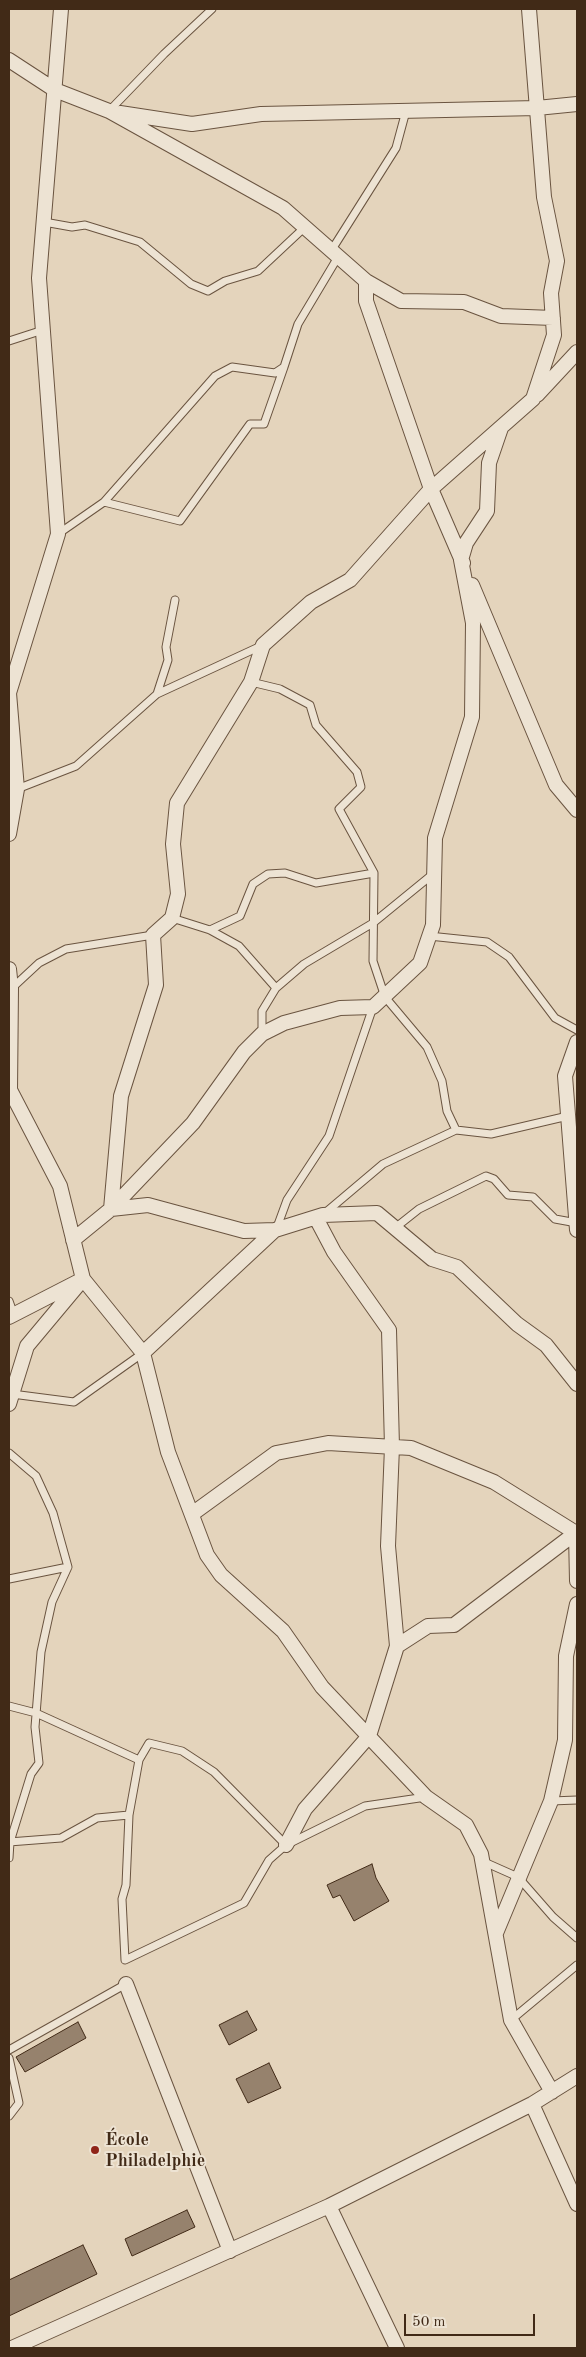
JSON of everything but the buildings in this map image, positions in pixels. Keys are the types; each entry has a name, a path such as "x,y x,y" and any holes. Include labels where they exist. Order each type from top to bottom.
{"street":[{"path":"9,834 17,789 9,693 58,534 39,278 61,9"},
{"path":"529,9 544,197 557,261 550,293 554,335 533,399"},
{"path":"9,60 55,90 110,111 283,208 366,281 401,302 464,302 501,316 552,318"},
{"path":"110,111 192,124 261,114 537,108 577,104"},
{"path":"366,281 366,301 431,488 556,784 576,807"},
{"path":"111,1209 121,1096 156,985 152,935 172,918 178,894 173,844 177,803 251,682 264,645 311,602 350,580 431,488 533,399 577,352"},
{"path":"73,1240 111,1209 193,1123 244,1052 262,1034 284,1023 340,1008 373,1007 420,963 433,925 435,838 472,717 473,623 461,560 466,543 487,511 489,464 502,426"},
{"path":"9,969 10,1089 60,1186 83,1279 143,1353 168,1452 207,1555 221,1575 283,1631 322,1687 426,1797 466,1825 482,1862 511,2020 552,2092"},
{"path":"577,1042 565,1076 577,1230"},
{"path":"111,1209 148,1205 244,1231 275,1230 319,1216 377,1213 432,1259 457,1267 516,1324 546,1345 577,1384"},
{"path":"286,1845 305,1809 369,1736 397,1646 388,1546 392,1447 389,1330 334,1252 319,1216"},
{"path":"143,1353 275,1230"},
{"path":"11,1316 83,1279"},
{"path":"10,1399 27,1346 83,1279"},
{"path":"192,1514 276,1453 328,1443 411,1448 494,1482 576,1532"},
{"path":"576,1532 577,1581"},
{"path":"397,1646 428,1626 454,1625 576,1532"},
{"path":"495,1933 551,1801 565,1740 566,1656 577,1604"},
{"path":"126,1984 230,2251"},
{"path":"12,2348 329,2206 532,2104 577,2076"},
{"path":"532,2104 577,2204"},
{"path":"329,2206 397,2348"}],"lane":[{"path":"110,111 208,10"},
{"path":"104,502 180,521 250,424 264,424 298,324 335,254 396,148 406,111"},
{"path":"44,222 72,227 85,225 140,242 191,284 208,291 225,281 258,271 305,227"},
{"path":"9,341 43,330"},
{"path":"58,534 104,502 215,376 232,367 275,373 284,367"},
{"path":"156,694 168,660 166,646 175,600"},
{"path":"17,789 76,766 156,694 264,645"},
{"path":"251,682 280,689 310,705 316,725 357,772 361,787 339,809 374,874 373,961 385,997 427,1047 442,1081 447,1112 456,1130"},
{"path":"210,930 240,916 253,884 268,874 284,873 316,883 374,874"},
{"path":"262,1034 262,1010 276,988 304,964 373,923 434,873"},
{"path":"172,918 210,930 239,946 276,988"},
{"path":"10,989 39,963 66,949 152,935"},
{"path":"430,936 487,942 509,957 555,1018 577,1030"},
{"path":"275,1230 287,1200 330,1136 373,1007"},
{"path":"319,1216 383,1164 456,1130 491,1134 568,1116"},
{"path":"394,1228 419,1209 486,1176 494,1179 508,1195 533,1197 555,1219 577,1223"},
{"path":"9,1300 11,1316"},
{"path":"10,1399 74,1402 143,1353"},
{"path":"9,1453 36,1476 53,1514 68,1567 52,1602 41,1652 35,1727 38,1763 30,1774 9,1842 9,1858"},
{"path":"9,1579 68,1567"},
{"path":"9,1706 36,1713 139,1760"},
{"path":"286,1845 214,1772 182,1751 148,1744 139,1760 129,1816 126,1885 122,1899 125,1960 244,1903 269,1860 286,1845 365,1806 426,1797"},
{"path":"551,1801 577,1800"},
{"path":"9,1842 61,1838 97,1818 129,1816"},
{"path":"482,1862 518,1877 553,1917 577,1938"},
{"path":"511,2020 577,1965"},
{"path":"9,2050 126,1984"},
{"path":"9,2058 19,2103 9,2116"}],"place":[{"name":"École Philadelphie","path":"95,2150"}]}
